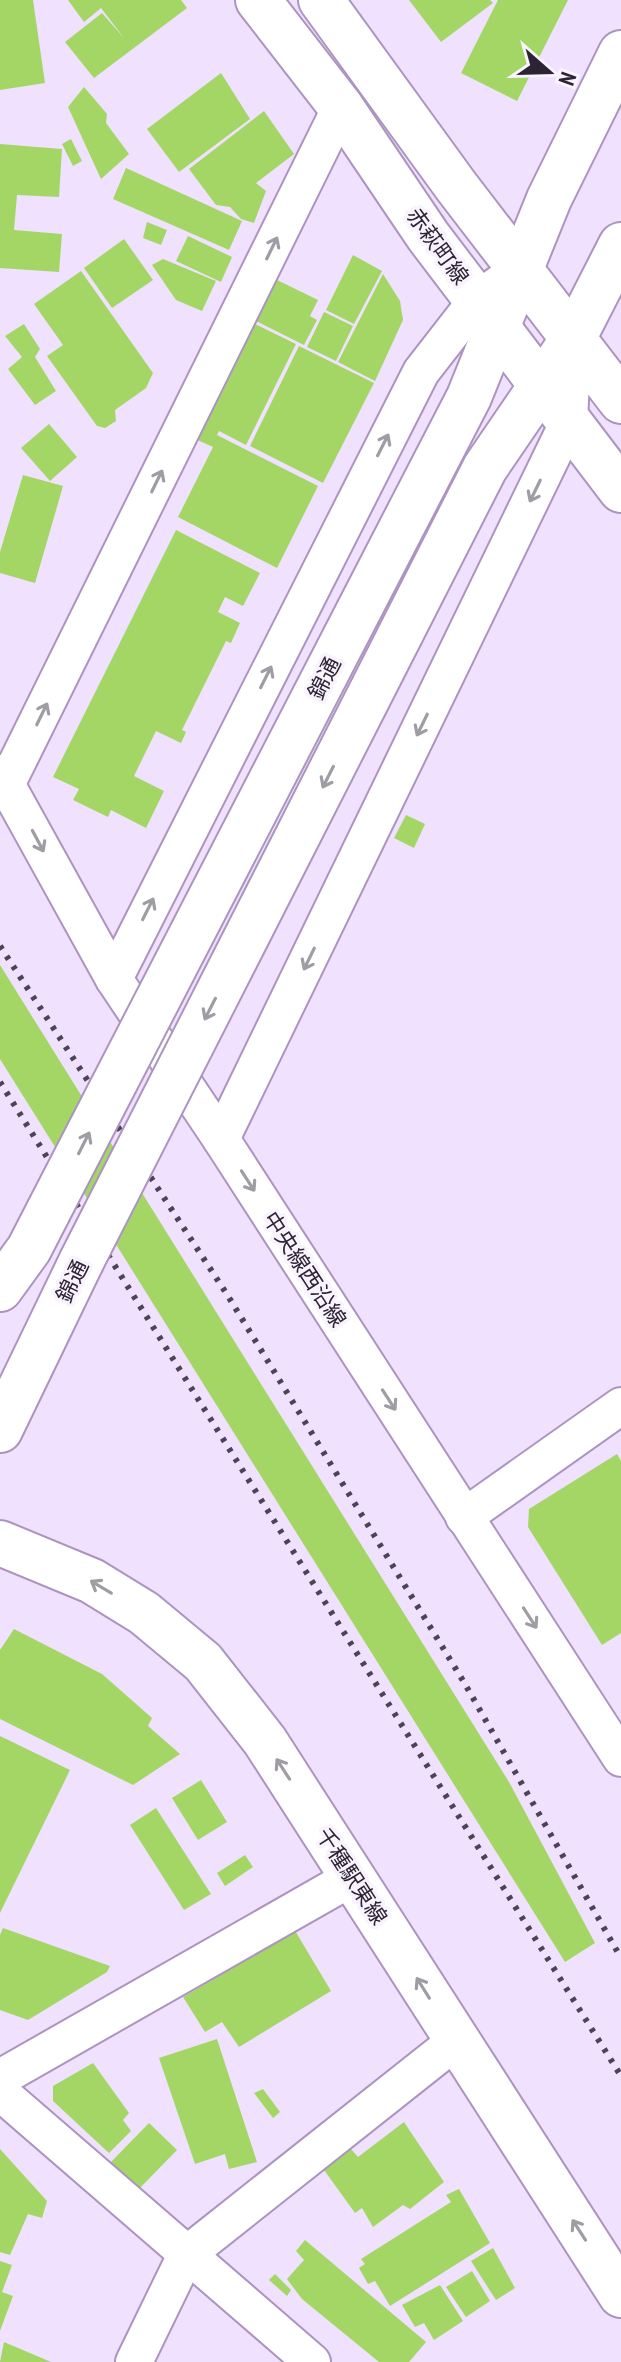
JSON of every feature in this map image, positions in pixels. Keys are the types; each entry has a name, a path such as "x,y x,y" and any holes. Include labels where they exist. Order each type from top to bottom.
{"street":[{"name":"赤萩町線","path":"258,0 341,107 428,236 621,490"},
{"path":"321,0 410,124 621,401"},
{"name":"錦通","path":"0,1289 29,1249 469,397 487,313 519,268 549,199 621,53"},
{"path":"3,778 341,107"},
{"name":"錦通","path":"0,1430 81,1262 485,468 573,339 621,245"},
{"path":"114,979 412,388 436,351 487,313"},
{"path":"221,1139 569,421 573,339"},
{"name":"中央線西沿線","path":"3,778 114,979 221,1139 621,1758"},
{"path":"464,1517 621,1406"},
{"name":"千種駅東線","path":"0,1543 92,1581 144,1613 203,1662 265,1741 621,2295"},
{"path":"0,2078 353,1877"},
{"path":"134,2362 186,2255 456,2041"},
{"path":"0,2092 312,2362"}],"building":[{"path":"0,0 33,0 45,83 0,90"},
{"path":"68,0 181,0 187,8 94,78 65,42 102,13 124,38 101,8 84,22"},
{"path":"409,0 490,0 493,3 441,42"},
{"path":"498,0 568,0 517,101 461,73"},
{"path":"221,73 250,119 179,172 147,129"},
{"path":"84,87 107,114 106,123 129,154 101,179 68,107"},
{"path":"264,111 294,154 256,183 266,191 254,223 241,219 230,207 216,205 189,169"},
{"path":"71,139 82,161 73,166 62,144"},
{"path":"0,144 62,149 59,197 17,195 14,230 62,234 59,272 0,268"},
{"path":"126,168 242,221 229,250 113,199"},
{"path":"147,222 167,230 161,245 143,238"},
{"path":"188,236 232,257 221,282 176,261"},
{"path":"124,239 153,280 112,308 84,268"},
{"path":"353,255 382,271 354,324 326,310"},
{"path":"163,259 216,281 202,311 176,300 152,265"},
{"path":"81,271 153,373 146,388 115,410 116,421 105,428 97,426 47,356 63,345 34,304"},
{"path":"383,274 400,301 403,320 375,381 338,362"},
{"path":"273,278 318,300 310,316 317,320 304,345 252,319"},
{"path":"324,312 353,326 336,361 307,347"},
{"path":"251,322 296,344 246,445 219,431 217,435 318,486 277,568 178,517 213,447 193,438"},
{"path":"24,324 40,349 35,357 56,391 35,405 8,369 22,357 5,336"},
{"path":"299,346 374,383 323,483 250,446"},
{"path":"49,424 77,457 50,481 21,448"},
{"path":"23,475 63,486 35,583 0,573 0,552"},
{"path":"176,530 260,573 243,606 225,597 218,612 240,623 231,643 226,641 182,730 186,732 181,743 156,731 134,776 164,791 146,828 111,810 108,817 73,800 79,789 53,777"},
{"path":"406,815 425,824 414,848 394,838"},
{"path":"0,965 509,1782 595,1943 565,1962 0,1059"},
{"path":"617,1454 621,1461 621,1633 602,1645 528,1527 529,1509"},
{"path":"14,1629 102,1674 152,1718 148,1726 180,1754 133,1785 0,1719 0,1650"},
{"path":"0,1736 70,1770 0,1913"},
{"path":"201,1780 227,1822 198,1840 172,1798"},
{"path":"156,1808 211,1894 184,1910 130,1825"},
{"path":"245,1855 253,1867 225,1886 217,1873"},
{"path":"3,1928 110,1966 107,1972 28,2020 0,2010 0,1935"},
{"path":"294,1929 331,1991 239,2047 222,2022 205,2032 183,1997"},
{"path":"217,2039 257,2162 229,2169 225,2154 195,2164 159,2058"},
{"path":"93,2063 129,2113 123,2120 131,2131 109,2153 53,2101 53,2086"},
{"path":"263,2089 280,2112 273,2118 254,2093"},
{"path":"404,2122 444,2182 410,2209 403,2205 373,2227 362,2208 355,2213 324,2170 351,2149 358,2157"},
{"path":"149,2123 177,2150 136,2192 110,2163"},
{"path":"0,2149 47,2201 42,2218 28,2214 10,2255 0,2252"},
{"path":"459,2189 490,2243 390,2306 375,2281 368,2284 359,2268 365,2264 361,2259 451,2202 446,2195"},
{"path":"305,2240 426,2342 409,2362 379,2362 302,2299 287,2279 304,2260 296,2251"},
{"path":"493,2248 515,2288 496,2300 471,2261"},
{"path":"0,2261 12,2265 2,2292 13,2296 0,2331"},
{"path":"472,2271 490,2301 466,2317 446,2287"},
{"path":"275,2274 291,2290 287,2296 269,2280"},
{"path":"440,2285 463,2321 434,2340 424,2323 415,2327 402,2305"},
{"path":"4,2342 51,2362 0,2362"}],"railway":[{"path":"0,946 228,1296 465,1684 621,1958"},
{"path":"0,1082 621,2076"}]}
